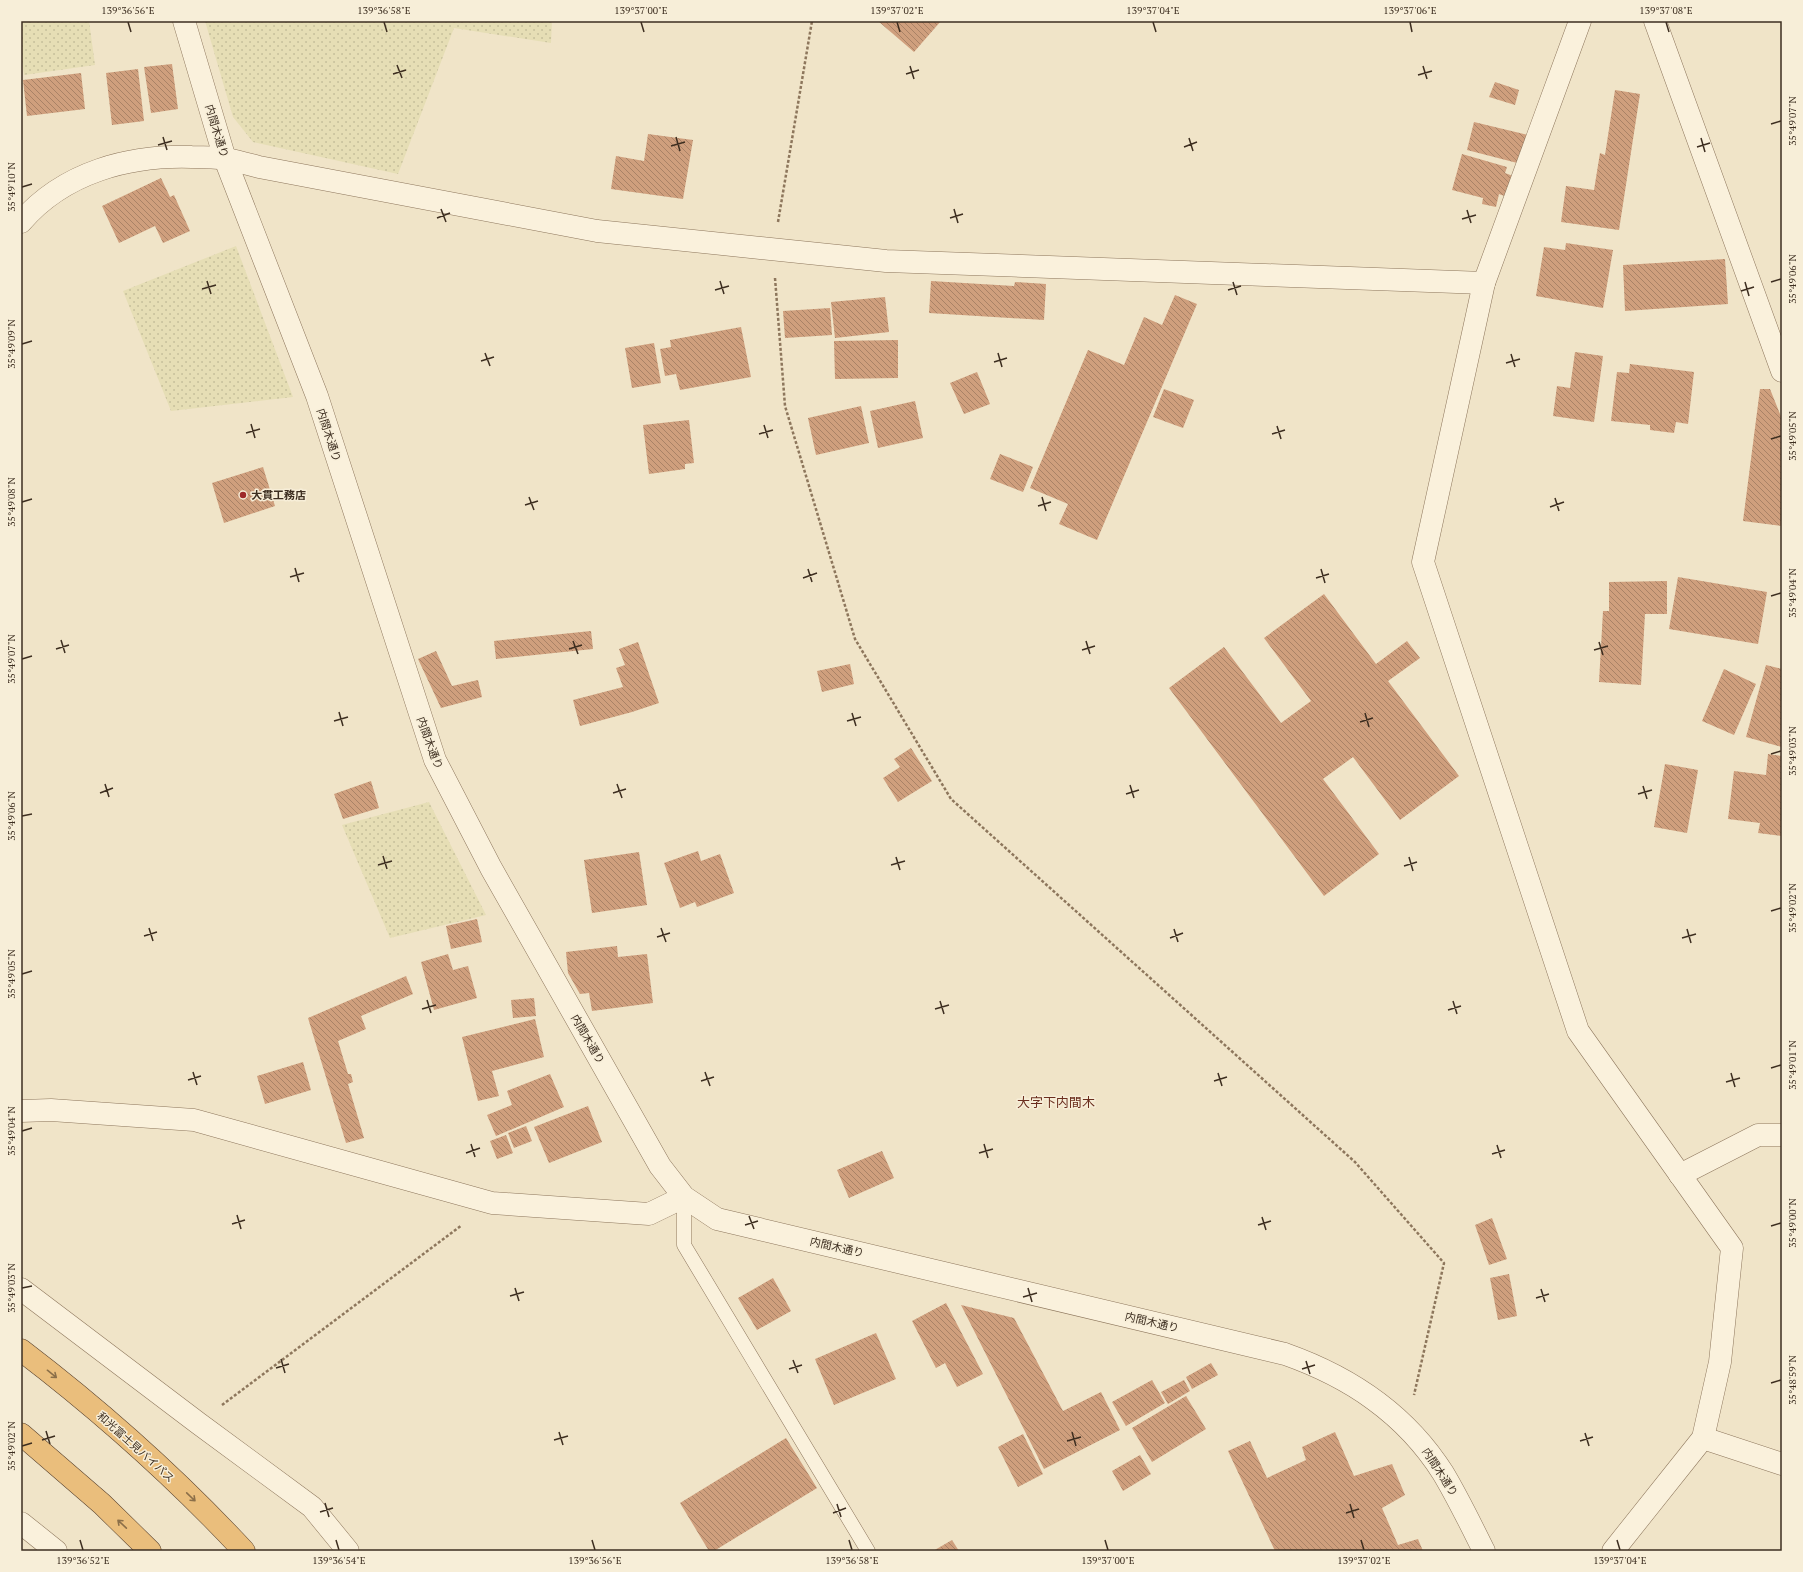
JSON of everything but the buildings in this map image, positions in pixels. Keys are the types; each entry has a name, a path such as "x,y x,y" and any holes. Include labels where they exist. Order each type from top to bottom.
{"highway":[{"name":"和光富士見バイパス","path":"21,1350 120,1431 191,1497 244,1551"},
{"path":"21,1434 102,1504 150,1551"}],"street":[{"name":"内間木通り","path":"184,21 225,159 317,396 435,760 491,868 652,1152 660,1166 684,1197 717,1219 1285,1354 1326,1370 1360,1389 1385,1408 1407,1428 1442,1472 1484,1551"},
{"path":"1580,21 1484,284 1423,562 1578,1031 1732,1248 1720,1362 1704,1438 1612,1551"},
{"path":"1655,21 1782,371"},
{"path":"21,222 54,192 67,184 97,170 120,163 169,156 225,159 597,231 886,261 1484,284"},
{"path":"21,1112 51,1110 194,1120 492,1203 649,1214 684,1197"},
{"path":"1680,1175 1758,1135 1782,1135"},
{"path":"21,1289 312,1507 348,1551"},
{"path":"1704,1438 1782,1464"},
{"path":"21,1522 56,1551"}],"lane":[{"path":"684,1197 684,1245 868,1551"}],"path":[{"path":"812,21 773,250 785,406 855,639 951,799 1355,1162 1444,1263 1407,1428"},
{"path":"198,1423 492,1203"}],"shaded area":[{"path":"21,21 89,21 95,65 24,75 21,53"},
{"path":"205,21 552,21 551,43 454,28 398,174 253,142 233,117"},
{"path":"236,246 293,397 171,411 123,291"},
{"path":"429,802 486,915 390,938 342,825"}],"place":[{"name":"大貫工務店","path":"243,495"}],"district":[{"name":"大字下内間木","path":"1056,1102"}]}
